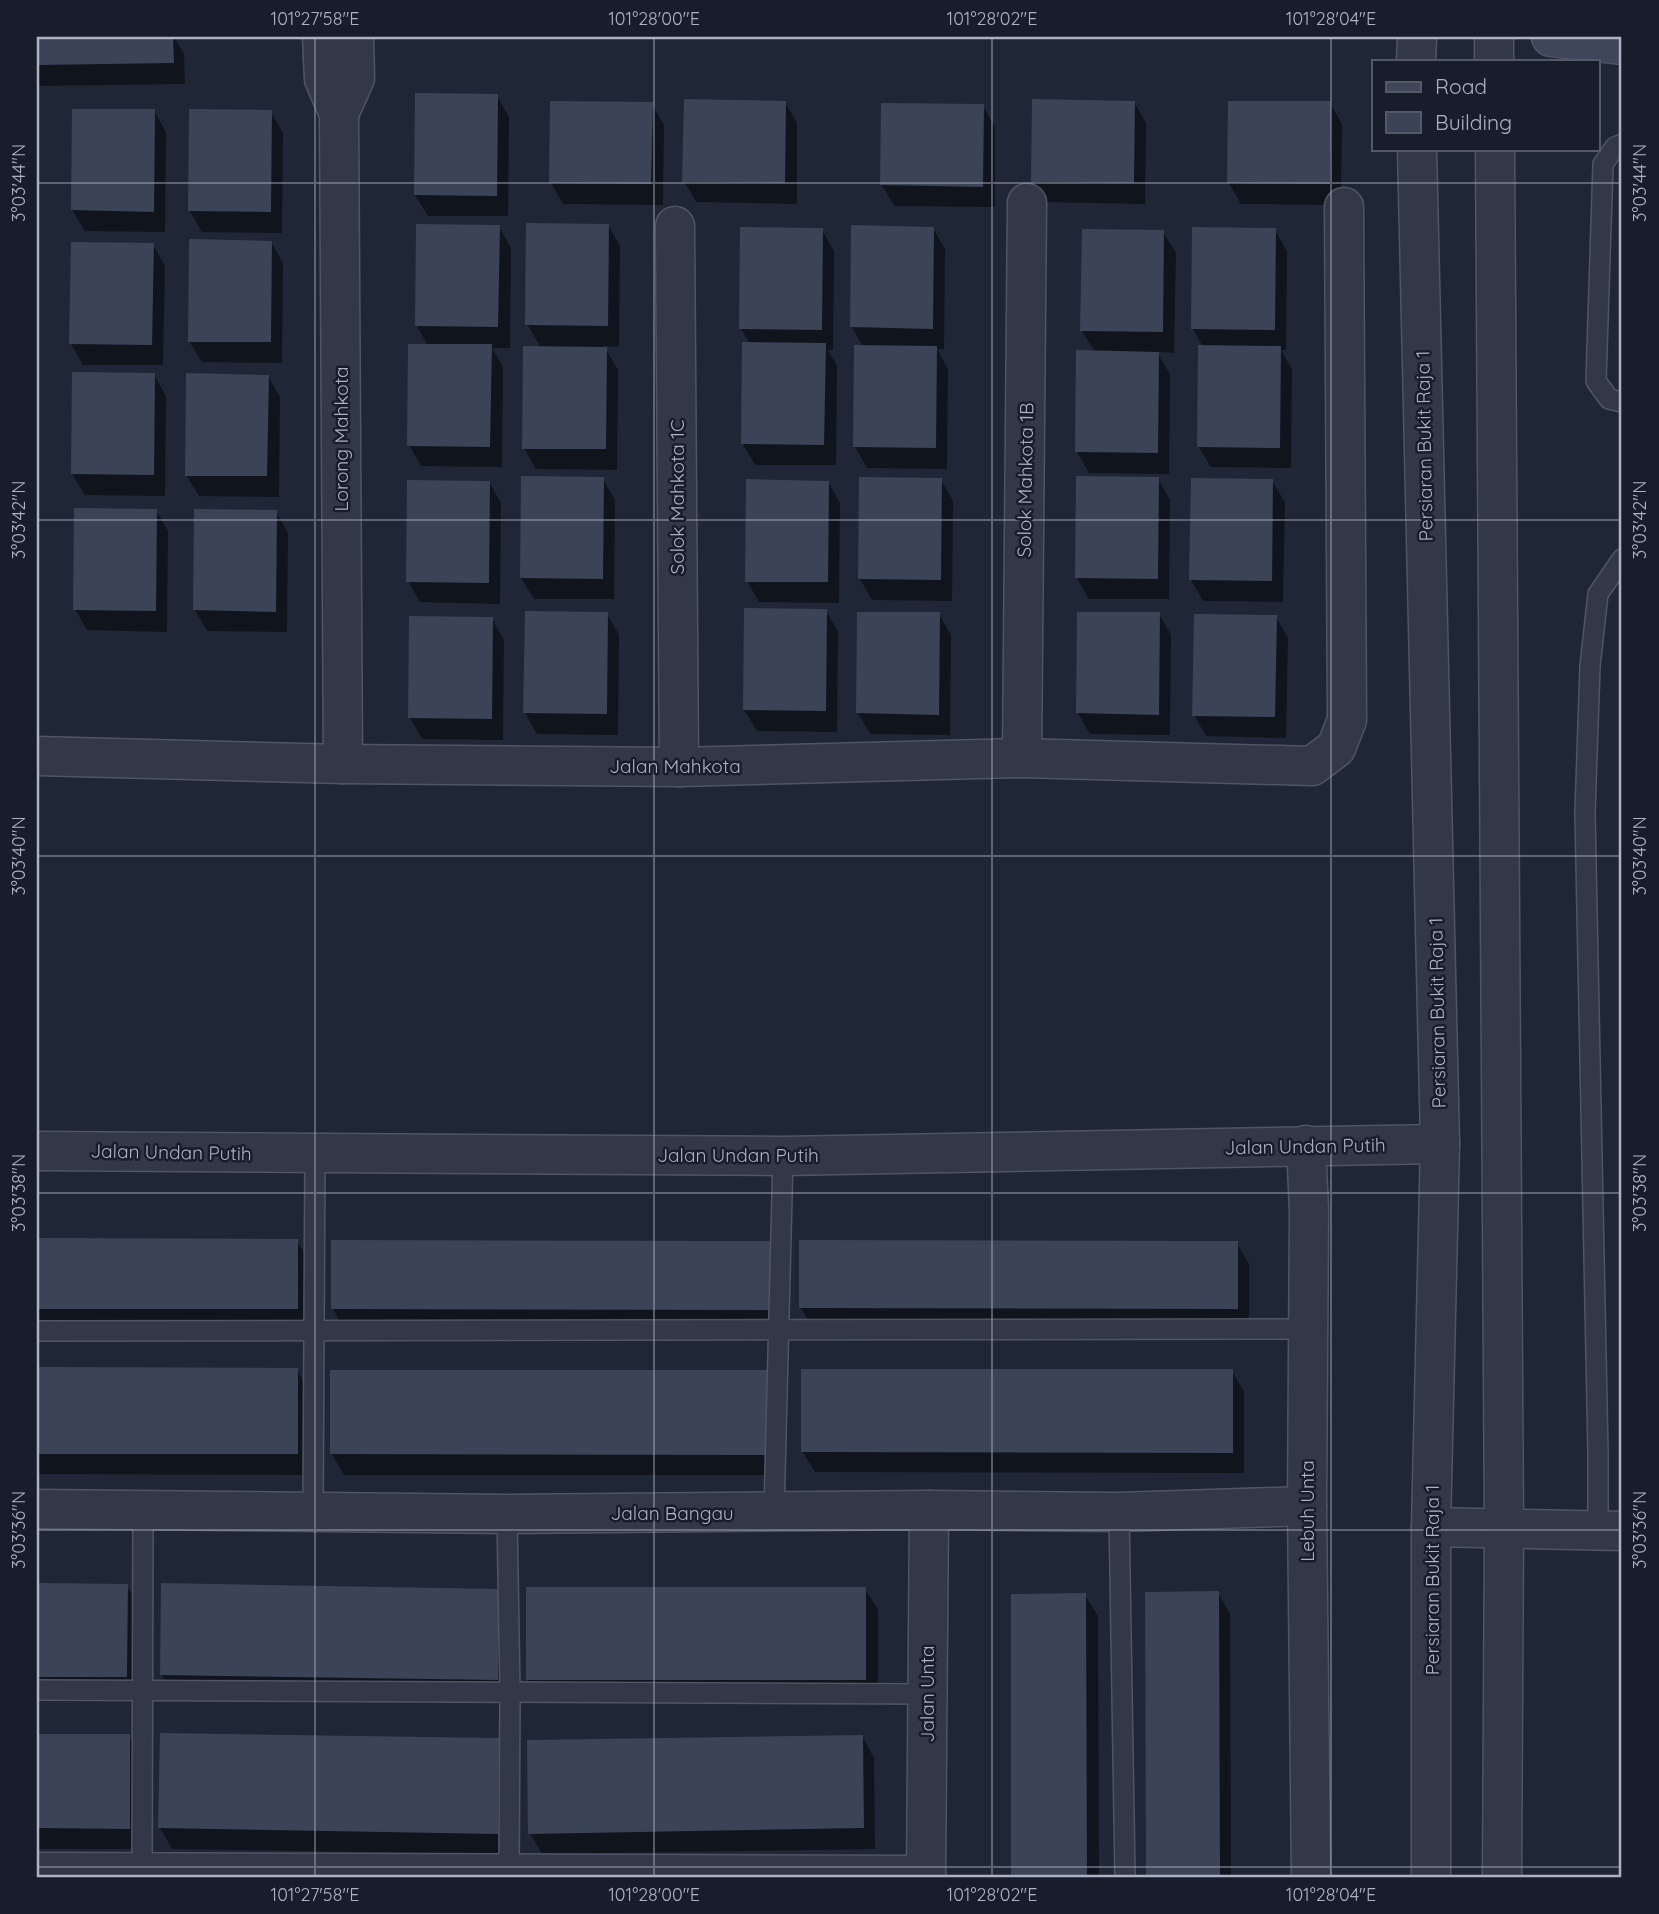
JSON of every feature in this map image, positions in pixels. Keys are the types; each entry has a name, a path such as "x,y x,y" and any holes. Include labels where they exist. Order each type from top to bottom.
{"main road":[{"path":"1551,37 1622,45"}],"street":[{"path":"322,37 324,79 339,114"},
{"path":"339,114 355,78 354,37"},
{"path":"1416,60 1417,37"},
{"path":"1494,37 1494,60"},
{"name":"Lorong Mahkota","path":"339,114 343,764"},
{"name":"Persiaran Bukit Raja 1","path":"1417,150 1440,1144 1431,1527 1431,1877"},
{"path":"1495,150 1504,1529 1502,1877"},
{"name":"Solok Mahkota 1B","path":"1022,758 1027,203"},
{"name":"Jalan Mahkota","path":"37,756 343,764 679,767 1022,758 1312,766 1336,748 1347,720 1344,207"},
{"name":"Solok Mahkota 1C","path":"675,226 679,767"},
{"name":"Jalan Undan Putih","path":"37,1151 783,1156 1440,1144"},
{"name":"Lebuh Unta","path":"1306,1145 1309,1210 1307,1506 1311,1877"},
{"name":"Jalan Bangau","path":"37,1509 507,1514 929,1510 1119,1512 1307,1506"},
{"name":"Jalan Unta","path":"926,1876 929,1510"},
{"path":"1431,1527 1610,1531"},
{"path":"37,1872 142,1875 926,1876"}],"lane":[{"path":"1622,144 1615,147 1602,164 1596,381 1609,399 1622,402"},
{"path":"1610,1531 1598,1453 1586,813 1590,666 1598,594 1622,559"},
{"path":"313,1512 315,1153"},
{"path":"774,1513 783,1156"},
{"path":"37,1331 1308,1329"},
{"path":"142,1875 143,1509"},
{"path":"1119,1512 1125,1877"},
{"path":"507,1514 509,1874"},
{"path":"37,1690 927,1693"}],"building":[{"path":"37,37 173,37 174,63 37,65"},
{"path":"415,93 498,94 497,196 414,195"},
{"path":"684,99 786,101 785,183 682,182"},
{"path":"1032,99 1135,101 1134,183 1031,182"},
{"path":"550,101 653,102 651,184 549,183"},
{"path":"1228,101 1331,101 1330,184 1227,183"},
{"path":"881,103 984,104 983,187 880,185"},
{"path":"72,109 155,109 154,212 71,210"},
{"path":"189,109 272,110 271,212 188,211"},
{"path":"526,223 609,224 608,326 525,325"},
{"path":"416,224 500,225 498,327 415,326"},
{"path":"851,225 934,227 933,329 850,327"},
{"path":"740,227 823,228 822,330 739,329"},
{"path":"1192,227 1276,228 1275,330 1191,329"},
{"path":"1082,229 1164,230 1163,332 1080,331"},
{"path":"189,239 272,241 271,342 188,342"},
{"path":"71,242 154,243 152,345 69,344"},
{"path":"742,342 826,343 824,445 741,444"},
{"path":"408,344 492,344 490,447 407,446"},
{"path":"854,345 937,346 936,448 853,447"},
{"path":"1198,345 1281,346 1280,448 1197,447"},
{"path":"523,346 607,347 606,449 522,449"},
{"path":"1076,350 1159,352 1158,453 1075,452"},
{"path":"72,372 155,373 154,475 71,474"},
{"path":"186,373 269,375 267,476 185,476"},
{"path":"521,476 604,477 603,579 520,578"},
{"path":"1076,476 1159,477 1158,579 1075,578"},
{"path":"859,477 942,478 941,580 858,579"},
{"path":"1191,478 1273,479 1272,581 1189,580"},
{"path":"746,479 829,481 828,582 745,582"},
{"path":"407,480 490,481 489,583 406,582"},
{"path":"74,508 157,509 156,611 73,610"},
{"path":"194,509 277,510 276,612 193,610"},
{"path":"744,608 827,609 826,711 743,710"},
{"path":"525,611 608,612 607,714 523,713"},
{"path":"857,612 940,612 939,715 856,713"},
{"path":"1077,612 1160,612 1159,715 1076,713"},
{"path":"1194,614 1277,615 1275,717 1192,716"},
{"path":"409,616 493,617 492,719 408,718"},
{"path":"37,1238 298,1239 298,1309 37,1309"},
{"path":"331,1240 770,1241 770,1310 331,1309"},
{"path":"799,1240 1238,1241 1238,1309 799,1308"},
{"path":"37,1367 298,1368 298,1454 37,1454"},
{"path":"801,1369 1233,1369 1233,1453 801,1452"},
{"path":"330,1370 767,1370 767,1455 330,1454"},
{"path":"37,1583 128,1584 127,1677 37,1677"},
{"path":"161,1583 499,1589 498,1680 160,1675"},
{"path":"526,1587 866,1587 866,1680 526,1680"},
{"path":"1219,1591 1220,1877 1146,1877 1145,1592"},
{"path":"1086,1593 1087,1877 1011,1877 1011,1594"},
{"path":"160,1733 499,1738 498,1834 158,1828"},
{"path":"37,1734 130,1734 130,1829 37,1828"},
{"path":"863,1735 864,1828 528,1834 527,1740"}]}
